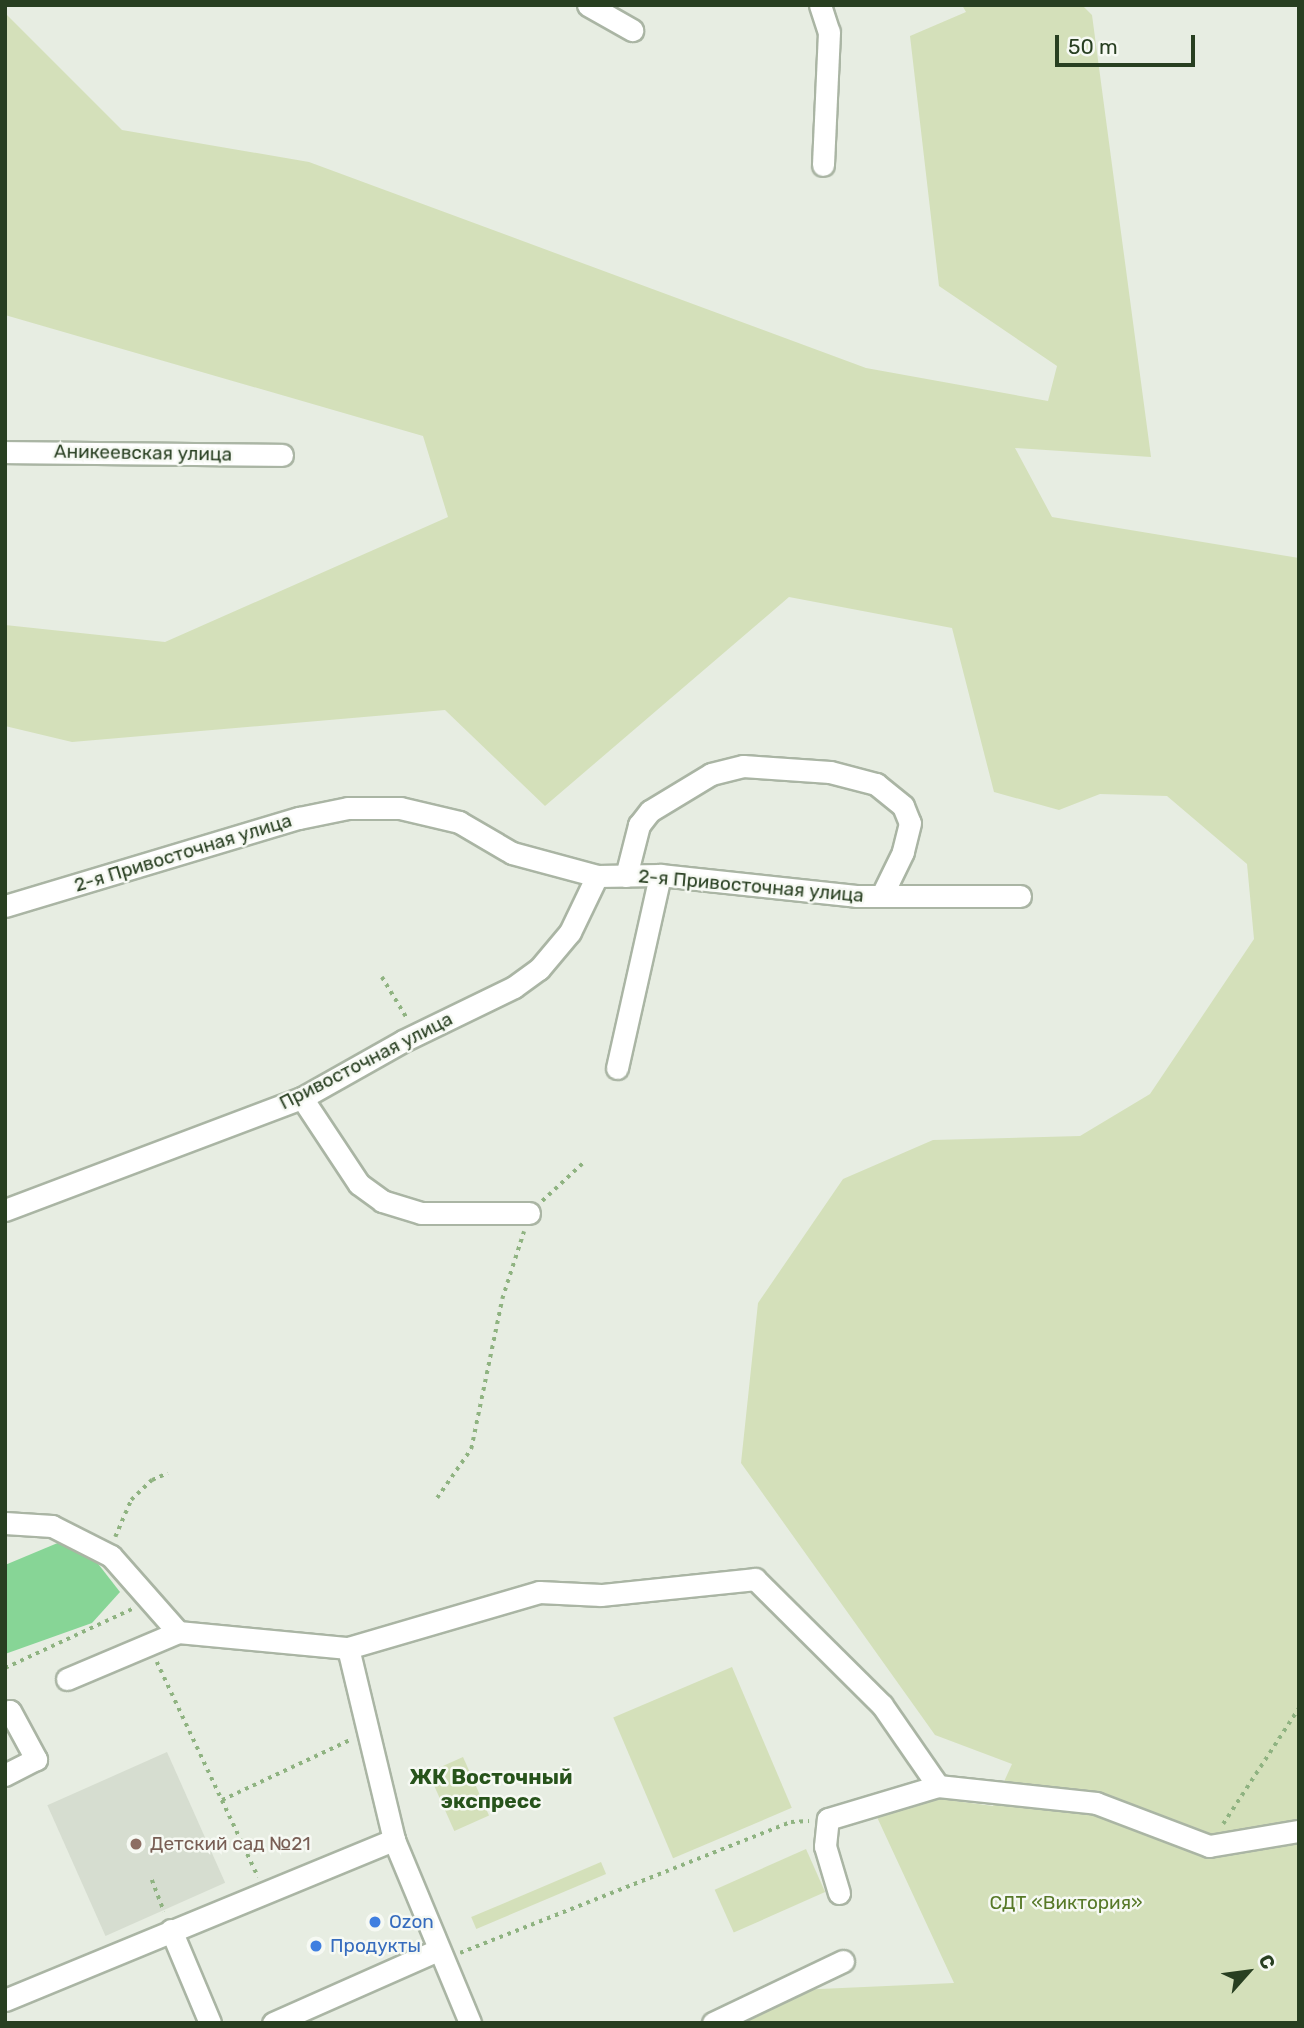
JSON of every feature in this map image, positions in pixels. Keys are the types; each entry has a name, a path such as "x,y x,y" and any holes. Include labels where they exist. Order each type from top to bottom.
{"street":[{"path":"588,5 632,30"},
{"path":"820,5 829,32 823,165"},
{"name":"Аникеевская улица","path":"5,452 282,455"},
{"path":"626,876 639,825 650,811 711,774 743,766 830,772 876,784 903,806 910,822 903,852 882,895"},
{"name":"2-я Привосточная улица","path":"5,906 299,818 348,808 400,808 459,822 512,853 597,876 660,875 882,895 1020,896"},
{"path":"617,1068 660,875"},
{"name":"Привосточная улица","path":"5,1210 302,1098 418,1034 514,987 539,969 570,932 597,876"},
{"path":"302,1098 359,1184 382,1201 421,1213 529,1213"},
{"path":"5,1523 52,1526 111,1556 178,1632"},
{"path":"67,1679 178,1632 348,1648 539,1592 601,1595 755,1579 882,1706 938,1786"},
{"path":"348,1648 394,1840 470,2023"},
{"path":"5,1713 10,1711 36,1759 5,1774"},
{"path":"839,1893 825,1846 828,1819 938,1786 1096,1803 1209,1846 1299,1831"},
{"path":"5,2000 394,1840"},
{"path":"171,1930 210,2023"},
{"path":"273,2023 440,1955"},
{"path":"713,2023 843,1961"}],"path":[{"path":"382,977 398,1009 418,1034"},
{"path":"437,1499 471,1449 502,1299 529,1213 583,1163"},
{"path":"111,1556 116,1529 131,1500 152,1480 168,1473"},
{"path":"5,1668 149,1599"},
{"path":"149,1644 265,1892"},
{"path":"1209,1846 1299,1707"},
{"path":"222,1800 368,1731"},
{"path":"440,1955 791,1822 828,1819"},
{"path":"152,1880 171,1930"}],"shaded area":[{"path":"60,1542 92,1556 120,1592 92,1623 5,1654 5,1565"},
{"name":"Детский сад №21","path":"167,1752 225,1883 105,1936 47,1805"}],"green space":[{"name":"СДТ «Виктория»","path":"962,5 1082,5 1092,15 1151,457 1015,448 1052,517 1299,558 1299,2023 745,2023 797,1990 954,1983 876,1815 941,1799 993,1806 1012,1764 935,1735 741,1463 758,1303 843,1179 933,1140 1080,1136 1150,1094 1254,939 1247,864 1167,796 1100,794 1059,810 994,792 952,628 789,597 545,806 445,710 72,742 5,726 5,625 165,642 448,517 423,436 5,315 5,13 122,130 309,162 866,368 1048,401 1057,366 939,286 910,36 966,12"},
{"path":"732,1667 792,1808 673,1858 613,1717"},
{"path":"463,1757 489,1815 454,1831 428,1772"},
{"path":"806,1849 825,1892 734,1933 715,1890"},
{"path":"601,1862 606,1874 476,1929 471,1917"}],"place":[{"name":"Детский сад №21","path":"136,1844"},
{"name":"Ozon","path":"375,1922"},
{"name":"Продукты","path":"316,1946"}],"district":[{"name":"ЖК Восточный экспресс","path":"491,1789"}]}
